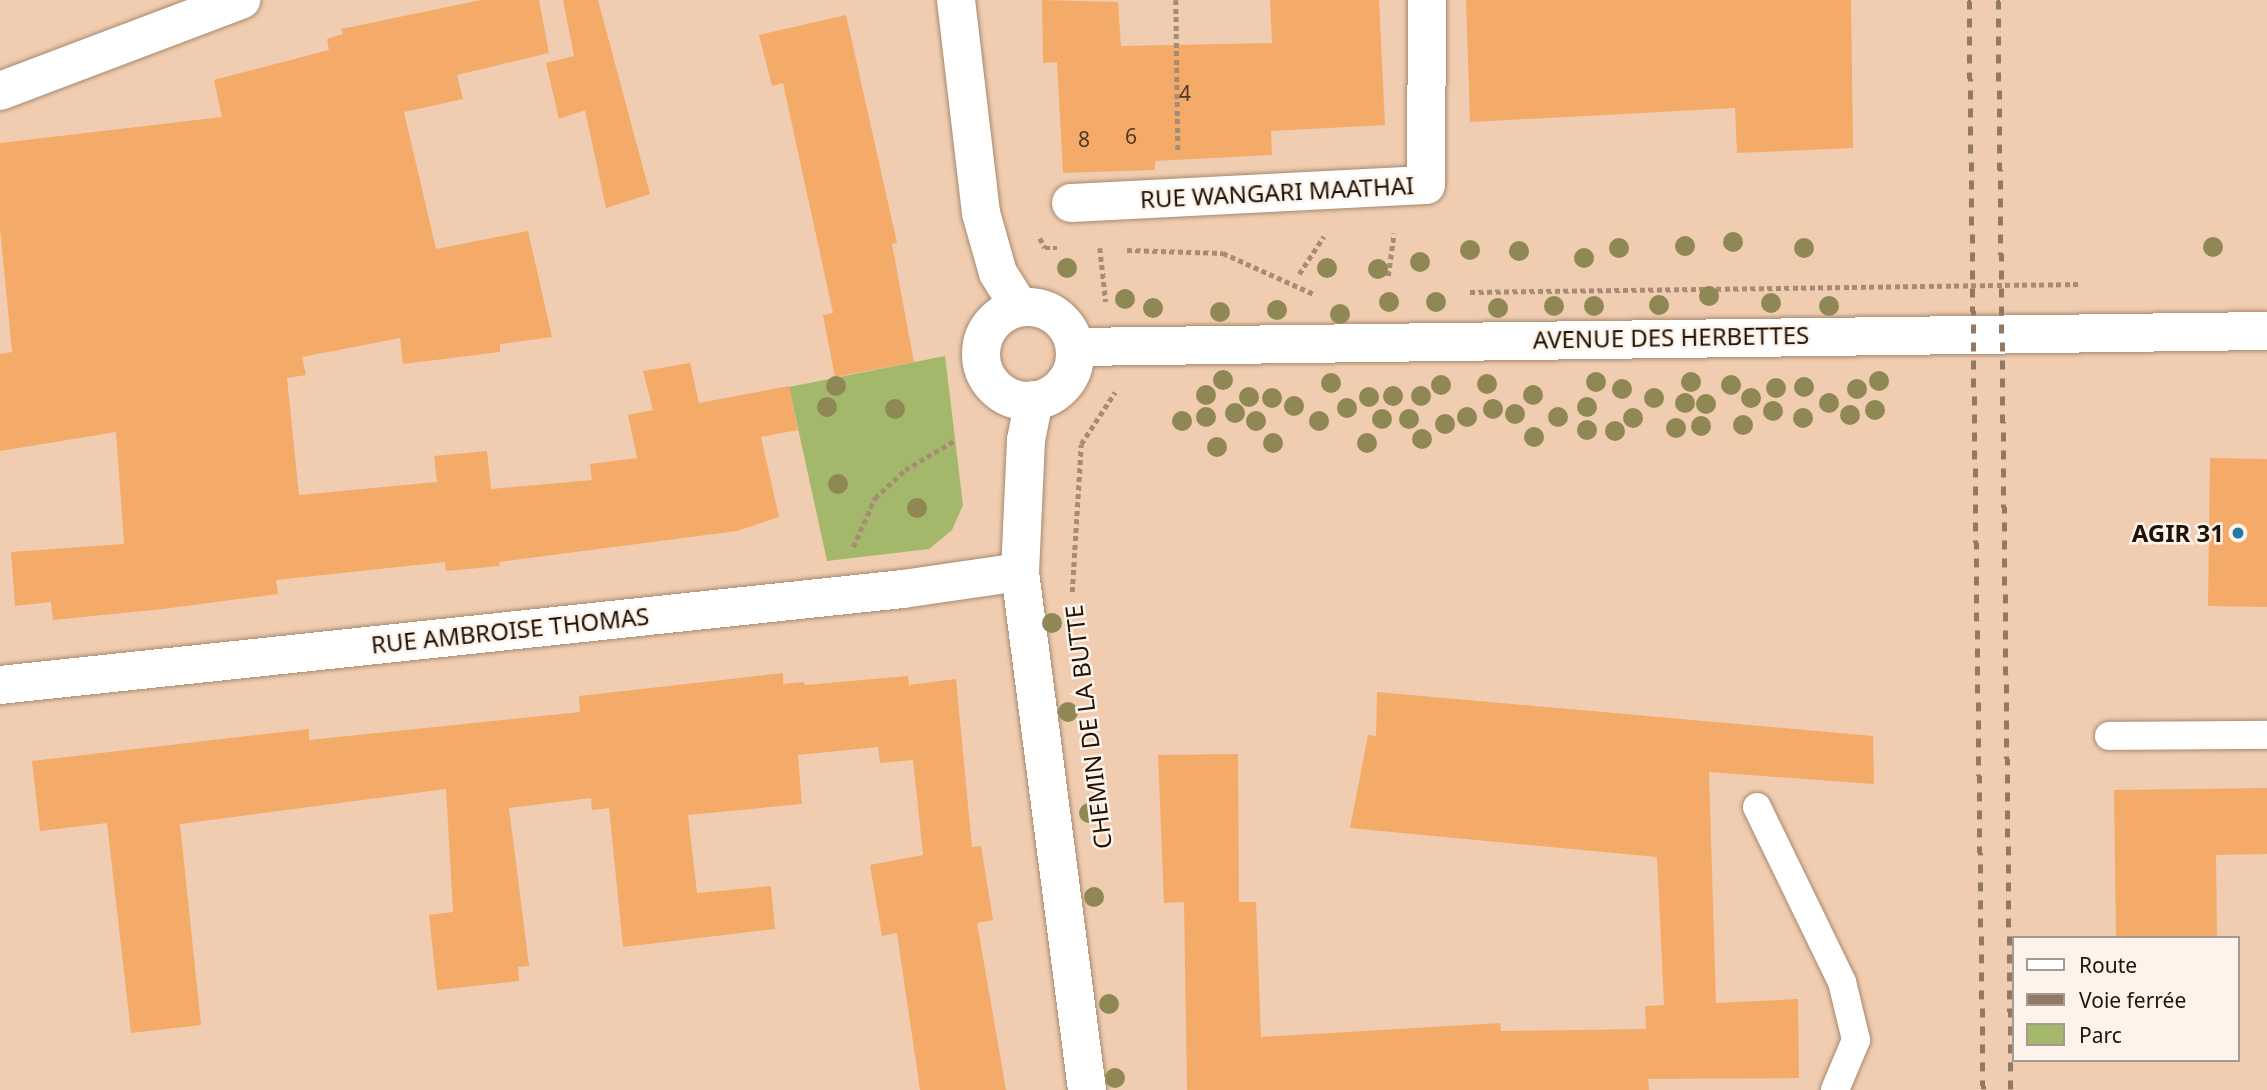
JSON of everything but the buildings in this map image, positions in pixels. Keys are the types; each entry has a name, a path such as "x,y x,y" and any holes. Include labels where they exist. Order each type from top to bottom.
{"street":[{"path":"0,91 241,0"},
{"path":"956,0 981,214 998,273 1019,307"},
{"name":"RUE WANGARI MAATHAI","path":"1072,203 1426,185 1427,0"},
{"path":"1019,307 1051,313 1069,331 1074,346 1074,364 1066,382 1050,396 1034,400 1015,399 999,390 982,360 982,344 994,321 1019,307"},
{"name":"AVENUE DES HERBETTES","path":"1074,346 2267,331"},
{"name":"CHEMIN DE LA BUTTE","path":"1034,400 1025,452 1020,572 1087,1090"},
{"name":"RUE AMBROISE THOMAS","path":"0,685 843,594 1020,572"}],"lane":[{"path":"2109,736 2267,735"},
{"path":"1757,807 1842,982 1856,1040 1835,1090"}],"path":[{"path":"1177,0 1178,197"},
{"path":"1100,247 1223,253 1256,265 1281,282 1325,295"},
{"name":"AVENUE DES HERBETTES","path":"1464,292 1862,284 2095,284"},
{"name":"CHEMIN DE LA BUTTE","path":"1072,605 1072,549 1081,444 1115,393 1114,383"},
{"path":"843,594 848,559 875,498 905,470 954,441"}],"green space":[{"path":"945,356 963,505 952,530 929,549 827,561 789,387"}],"railway":[{"path":"1969,0 1983,1090"},
{"path":"1998,0 2011,1090"}],"place":[{"name":"AGIR 31","path":"2238,533"}]}
